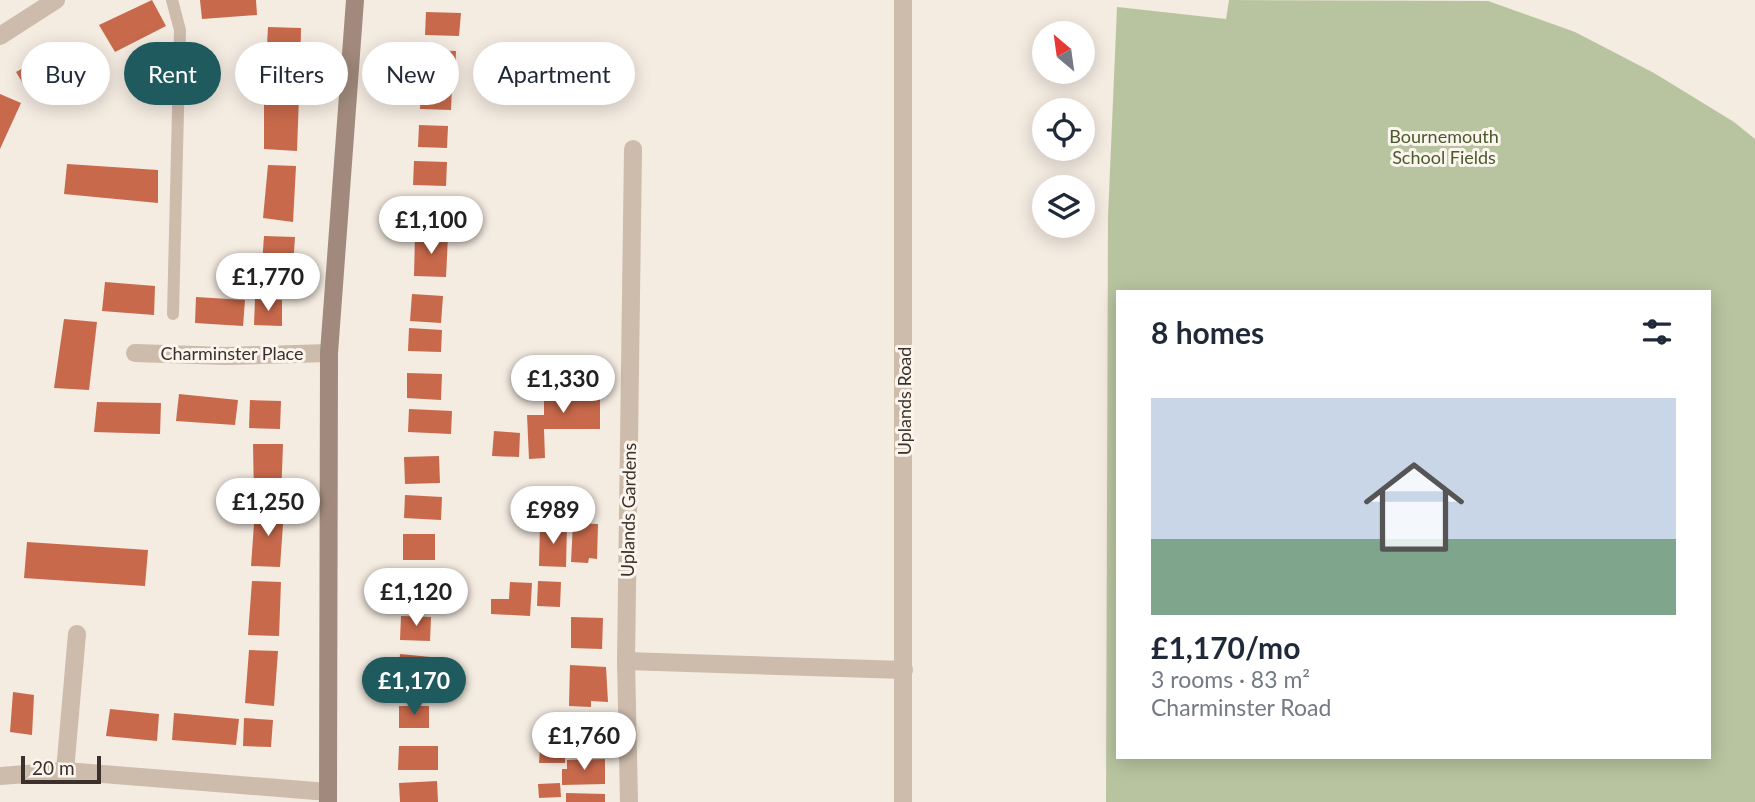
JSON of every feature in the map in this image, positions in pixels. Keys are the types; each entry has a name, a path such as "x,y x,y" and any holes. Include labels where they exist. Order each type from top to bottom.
{"main road":[{"path":"328,797 329,353 355,0"}],"street":[{"path":"0,36 56,0"},
{"name":"Uplands Road","path":"903,0 903,802"},
{"name":"Uplands Gardens","path":"629,802 626,661 633,149"},
{"name":"Charminster Place","path":"135,353 226,356 329,353"},
{"path":"65,771 77,634"},
{"path":"626,661 904,670"},
{"path":"0,776 65,771 328,797"}],"lane":[{"path":"172,0 180,30 173,314"}],"green space":[{"name":"Bournemouth School Fields","path":"1229,0 1488,1 1575,32 1654,73 1734,122 1755,139 1755,802 1106,802 1108,217 1117,7 1226,19"}],"building":[{"path":"152,0 166,26 135,42 124,42 124,47 115,52 99,25"},
{"path":"200,0 256,0 257,15 202,19"},
{"path":"426,12 461,13 459,36 425,35"},
{"path":"268,27 301,28 301,42 267,42"},
{"path":"0,94 21,103 0,149"},
{"path":"264,105 299,105 297,151 264,149"},
{"path":"420,105 451,105 451,110 420,109"},
{"path":"419,125 448,126 447,148 418,147"},
{"path":"414,161 447,162 446,186 413,185"},
{"path":"67,164 158,170 158,203 64,194"},
{"path":"268,165 296,166 293,222 263,218"},
{"path":"414,196 445,198 444,221 413,219"},
{"path":"415,235 448,236 446,277 414,276"},
{"path":"264,236 295,237 292,281 261,279"},
{"path":"105,282 155,286 154,315 102,311"},
{"path":"412,294 443,296 441,323 410,321"},
{"path":"196,297 245,300 243,326 195,323"},
{"path":"255,299 282,300 282,326 254,325"},
{"path":"64,319 97,322 89,390 54,388"},
{"path":"409,328 442,330 441,352 408,351"},
{"path":"407,373 442,374 441,400 407,398"},
{"path":"544,387 570,387 583,389 583,392 600,392 600,429 544,429 545,458 529,459 527,415 544,415"},
{"path":"179,394 238,400 235,425 176,421"},
{"path":"250,400 281,401 280,429 249,428"},
{"path":"97,402 161,403 160,434 94,432"},
{"path":"409,409 452,411 451,434 408,432"},
{"path":"494,431 520,433 519,457 492,456"},
{"path":"253,444 283,444 281,498 254,497"},
{"path":"439,456 440,483 405,484 404,457"},
{"path":"405,495 442,497 441,520 404,518"},
{"path":"255,510 284,510 280,567 251,566"},
{"path":"573,523 598,524 597,559 589,558 588,563 571,562"},
{"path":"540,524 567,525 566,567 539,566"},
{"path":"403,534 435,534 435,560 403,560"},
{"path":"27,542 148,550 145,586 24,578"},
{"path":"404,575 434,576 433,600 403,599"},
{"path":"252,581 281,582 279,636 248,635"},
{"path":"538,581 561,582 560,607 537,606"},
{"path":"510,582 532,583 530,616 491,614 491,599 509,599"},
{"path":"401,616 431,617 430,641 400,640"},
{"path":"571,617 603,618 602,649 571,648"},
{"path":"249,650 278,651 274,706 245,703"},
{"path":"400,654 431,657 429,681 398,679"},
{"path":"570,665 606,667 608,702 591,701 591,707 569,706"},
{"path":"13,692 34,695 32,735 10,732"},
{"path":"399,706 429,706 429,728 399,728"},
{"path":"110,709 159,714 157,741 106,736"},
{"path":"174,713 239,719 236,745 172,740"},
{"path":"565,713 592,715 591,727 607,728 605,749 568,747 570,729 564,728"},
{"path":"244,718 273,720 271,747 243,746"},
{"path":"399,746 438,746 438,770 398,770"},
{"path":"540,749 565,750 565,763 539,763"},
{"path":"605,759 605,784 562,785 562,769 567,769 567,760"},
{"path":"437,781 438,802 400,802 399,783"},
{"path":"560,783 561,797 539,798 538,784"},
{"path":"566,793 605,794 605,802 566,802"}]}
